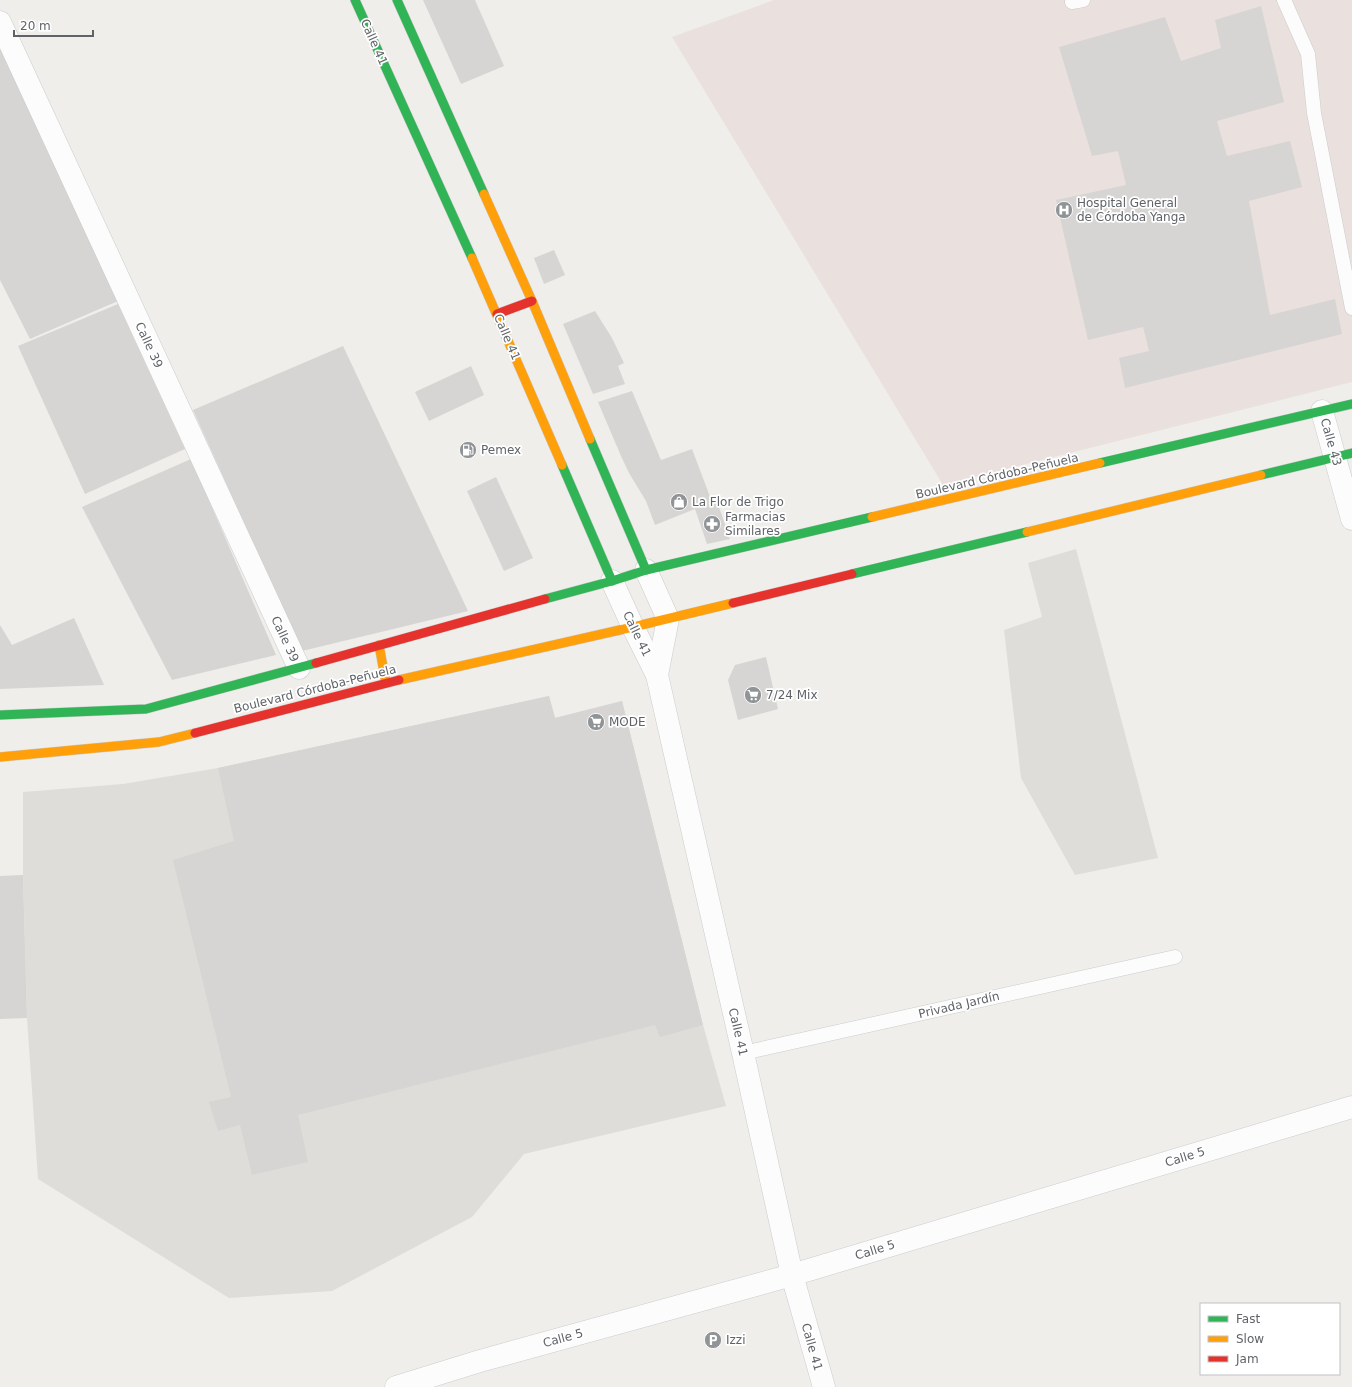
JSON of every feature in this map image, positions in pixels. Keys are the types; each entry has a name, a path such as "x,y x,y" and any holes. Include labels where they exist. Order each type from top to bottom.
{"main road":[{"name":"Calle 41","path":"355,0 497,314 612,581"},
{"path":"397,0 532,301 646,570"},
{"path":"497,314 532,301"},
{"name":"Boulevard Córdoba-Peñuela","path":"0,715 148,712 379,645 612,581 646,570 1352,404"},
{"path":"668,619 1344,456"},
{"name":"Boulevard Córdoba-Peñuela","path":"0,756 158,738 386,683 668,619"},
{"path":"379,645 386,683"}],"street":[{"name":"Calle 39","path":"0,22 299,668"},
{"name":"Calle 43","path":"1322,411 1344,456 1352,519"},
{"path":"646,570 668,619"},
{"name":"Calle 41","path":"612,581 657,675 792,1275 824,1387"},
{"name":"Calle 41","path":"657,675 668,619"},
{"name":"Calle 5","path":"396,1387 480,1361 792,1275 1352,1107"}],"lane":[{"path":"1284,0 1308,54 1314,113 1352,308"},
{"name":"Privada Jardín","path":"743,1053 1175,957"}],"shaded area":[{"name":"Hospital General de Córdoba Yanga","path":"774,0 1352,0 1352,382 943,485 672,37"},
{"path":"1076,549 1158,858 1075,875 1021,778 1004,630 1042,617 1028,563"},
{"path":"549,696 555,718 622,701 703,1025 726,1106 524,1154 472,1217 332,1291 229,1298 38,1179 27,1018 23,875 23,792 123,784 218,768"}],"building":[{"path":"423,0 475,0 504,66 461,84"},
{"path":"1261,6 1284,102 1217,121 1227,156 1290,141 1302,187 1249,201 1270,315 1335,299 1342,334 1125,388 1119,358 1149,351 1143,327 1088,340 1056,200 1126,185 1118,151 1092,156 1059,47 1165,17 1181,61 1221,48 1215,20"},
{"path":"0,42 118,301 30,339 0,280"},
{"path":"554,250 565,275 544,284 534,258"},
{"path":"118,304 185,449 85,494 18,346"},
{"path":"595,311 612,338 624,363 618,366 625,384 593,394 563,324"},
{"path":"343,346 468,611 302,651 193,410"},
{"path":"471,366 484,395 429,421 415,392"},
{"path":"632,391 661,460 692,449 712,502 708,504 717,501 730,539 707,544 695,509 655,525 646,501 629,473 598,402"},
{"path":"191,459 276,655 172,680 82,507"},
{"path":"496,477 533,558 504,571 467,491"},
{"path":"74,618 104,685 0,689 0,625 12,645"},
{"name":"7/24 Mix","path":"766,657 778,709 738,720 728,680 735,665"},
{"path":"549,696 555,718 622,701 703,1025 660,1037 655,1025 298,1115 308,1162 252,1175 240,1125 218,1131 209,1102 231,1097 173,860 234,841 218,768"},
{"path":"23,875 27,1018 0,1019 0,876"}],"traffic: fast":[{"path":"355,0 472,258"},
{"path":"397,0 484,194"},
{"path":"1100,463 1352,404"},
{"path":"590,439 646,570"},
{"path":"1261,475 1352,453"},
{"path":"562,465 612,581"},
{"path":"545,599 646,570 872,517"},
{"path":"852,574 1027,532"},
{"path":"0,715 146,709 316,663"}],"traffic: slow":[{"path":"484,194 532,301 590,439"},
{"path":"472,258 562,465"},
{"path":"872,517 1100,463"},
{"path":"1027,532 1261,475"},
{"path":"399,680 733,603"},
{"path":"379,645 386,683"},
{"path":"0,757 159,742 195,733"}],"traffic: jam":[{"path":"497,314 532,301"},
{"path":"733,603 852,574"},
{"path":"316,663 545,599"},
{"path":"195,733 399,680"}],"place":[{"name":"Hospital General de Córdoba Yanga","path":"1064,210"},
{"name":"Pemex","path":"468,450"},
{"name":"La Flor de Trigo","path":"679,502"},
{"name":"Farmacias Similares","path":"712,524"},
{"name":"7/24 Mix","path":"753,695"},
{"name":"MODE","path":"596,722"},
{"name":"Izzi","path":"713,1340"}]}
